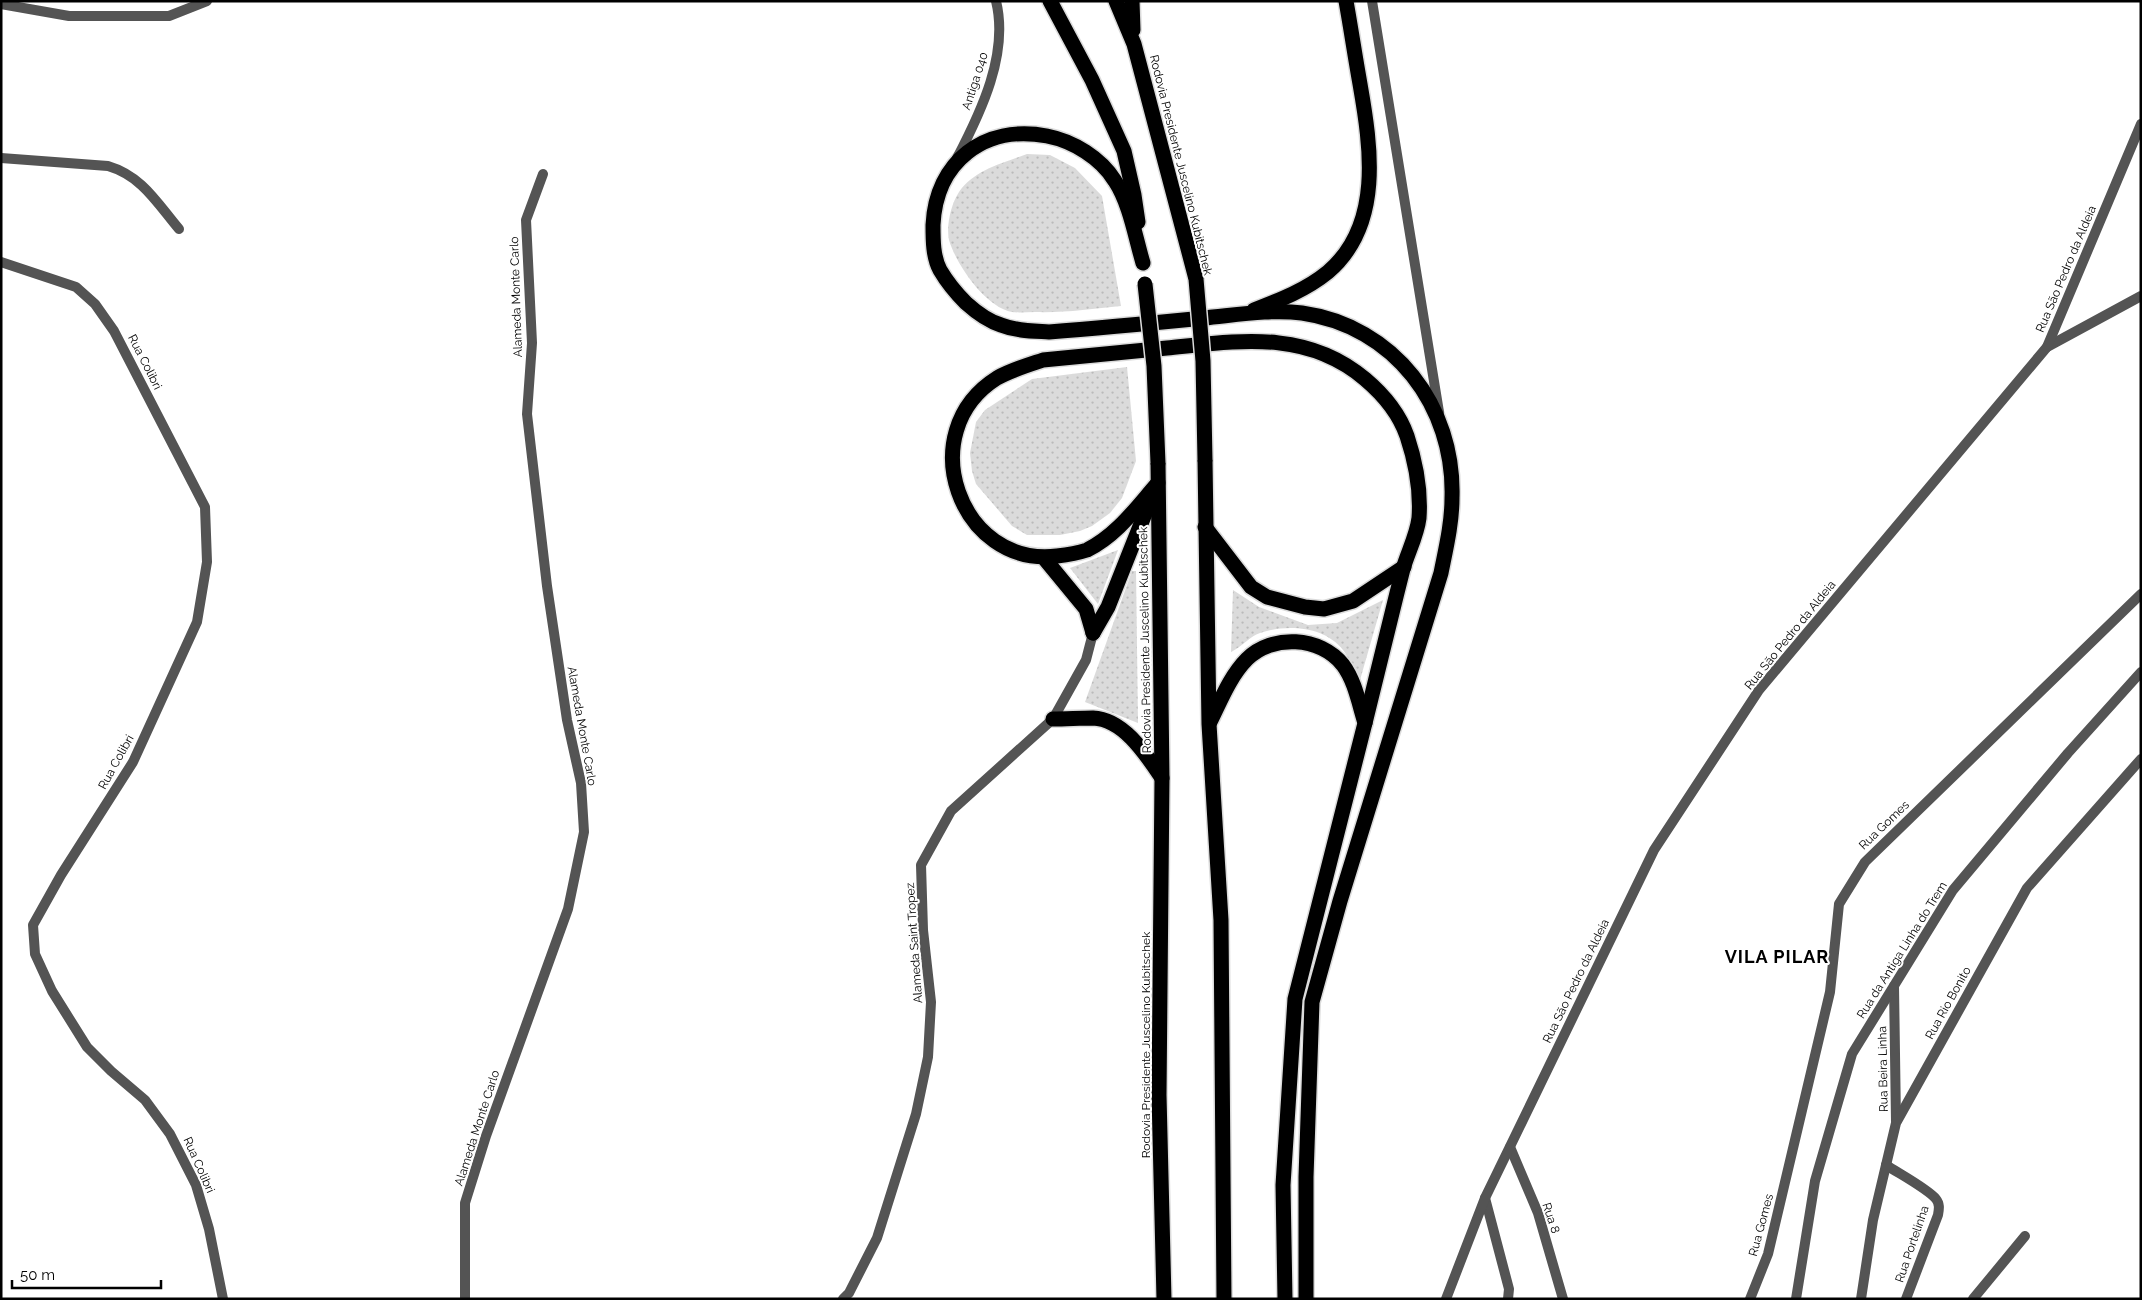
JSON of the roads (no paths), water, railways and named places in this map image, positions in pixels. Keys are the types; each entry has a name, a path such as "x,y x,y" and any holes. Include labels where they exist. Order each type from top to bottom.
{"highway":[{"name":"Rodovia Presidente Juscelino Kubitschek","path":"1050,1 1092,80 1124,151 1134,195 1154,366 1158,464 1162,778 1158,1095 1164,1299"},
{"name":"Rodovia Presidente Juscelino Kubitschek","path":"1116,1 1134,44 1196,279 1202,361 1205,460 1209,724 1221,920 1224,1299"},
{"path":"1132,1 1134,44"},
{"path":"1243,314 1296,293 1327,273 1348,249 1357,235 1363,218 1368,191 1370,149 1346,1"},
{"path":"1143,263 1122,196 1115,181 1096,159 1084,151 1056,138 1020,134 1004,136 977,146 954,164 937,195 933,236 940,269 958,295 986,318 1001,326 1049,332 1243,314 1302,313 1332,320 1361,331 1388,349 1412,374 1430,402 1443,433 1449,462 1452,498 1450,533 1441,573 1340,901 1312,1002 1306,1177 1306,1299"},
{"path":"1158,483 1122,524 1105,539 1085,550 1044,558 1022,554 1000,544 985,533 972,518 958,490 952,466 954,438 959,423 974,400 996,379 1043,360 1251,340 1288,343 1325,354 1359,374 1378,390 1390,404 1403,425 1417,474 1420,505 1418,521 1404,567 1295,1000 1283,1185 1285,1299"},
{"path":"1093,633 1108,608 1158,483"},
{"path":"1206,527 1251,587 1267,597 1305,608 1324,609 1353,601 1404,567"},
{"path":"1044,558 1086,609 1093,633"},
{"path":"1209,724 1230,684 1245,661 1264,647 1284,642 1318,646 1334,656 1348,674 1365,723"},
{"path":"1053,719 1094,718 1108,722 1126,733 1142,749 1162,778"}],"street":[{"path":"1,4 69,16 169,16 208,1"},
{"name":"Antiga 040","path":"954,164 971,132 998,53 1000,28 996,1"},
{"path":"1372,1 1443,433"},
{"name":"Rua São Pedro da Aldeia","path":"1446,1299 1485,1198 1654,850 1759,690 2047,347 2141,124"},
{"path":"1,158 108,166 120,170 131,175 148,191 179,229"},
{"name":"Alameda Monte Carlo","path":"465,1299 465,1203 486,1136 568,909 584,832 581,783 567,720 548,595 527,414 532,343 526,220 543,174"},
{"name":"Rua Colibri","path":"1,262 76,287 95,304 114,330 205,507 207,562 197,622 133,762 61,875 33,925 35,954 52,992 87,1047 111,1071 145,1100 170,1134 196,1185 209,1229 223,1299"},
{"path":"2047,347 2141,296"},
{"name":"Rua Gomes","path":"1750,1299 1768,1254 1830,992 1839,904 1864,862 2141,594"},
{"name":"Alameda Saint Tropez","path":"843,1299 849,1293 877,1238 916,1114 928,1057 931,1002 923,930 921,865 951,811 1053,719 1086,660 1093,633"},
{"name":"Rua da Antiga Linha do Trem","path":"1796,1299 1815,1181 1852,1054 1953,890 2068,752 2141,672"},
{"name":"Rua Rio Bonito","path":"1861,1299 1873,1220 1896,1123 2027,888 2141,759"},
{"name":"Rua Beira Linha","path":"1894,985 1896,1123"},
{"name":"Rua 8","path":"1510,1147 1538,1213 1562,1299"},
{"name":"Rua Portelinha","path":"1886,1165 1936,1199 1939,1206 1938,1215 1906,1299"},
{"path":"1485,1198 1509,1289 1508,1299"},
{"path":"1973,1299 2025,1236"}],"district":[{"name":"VILA PILAR","path":"1777,957"}]}
